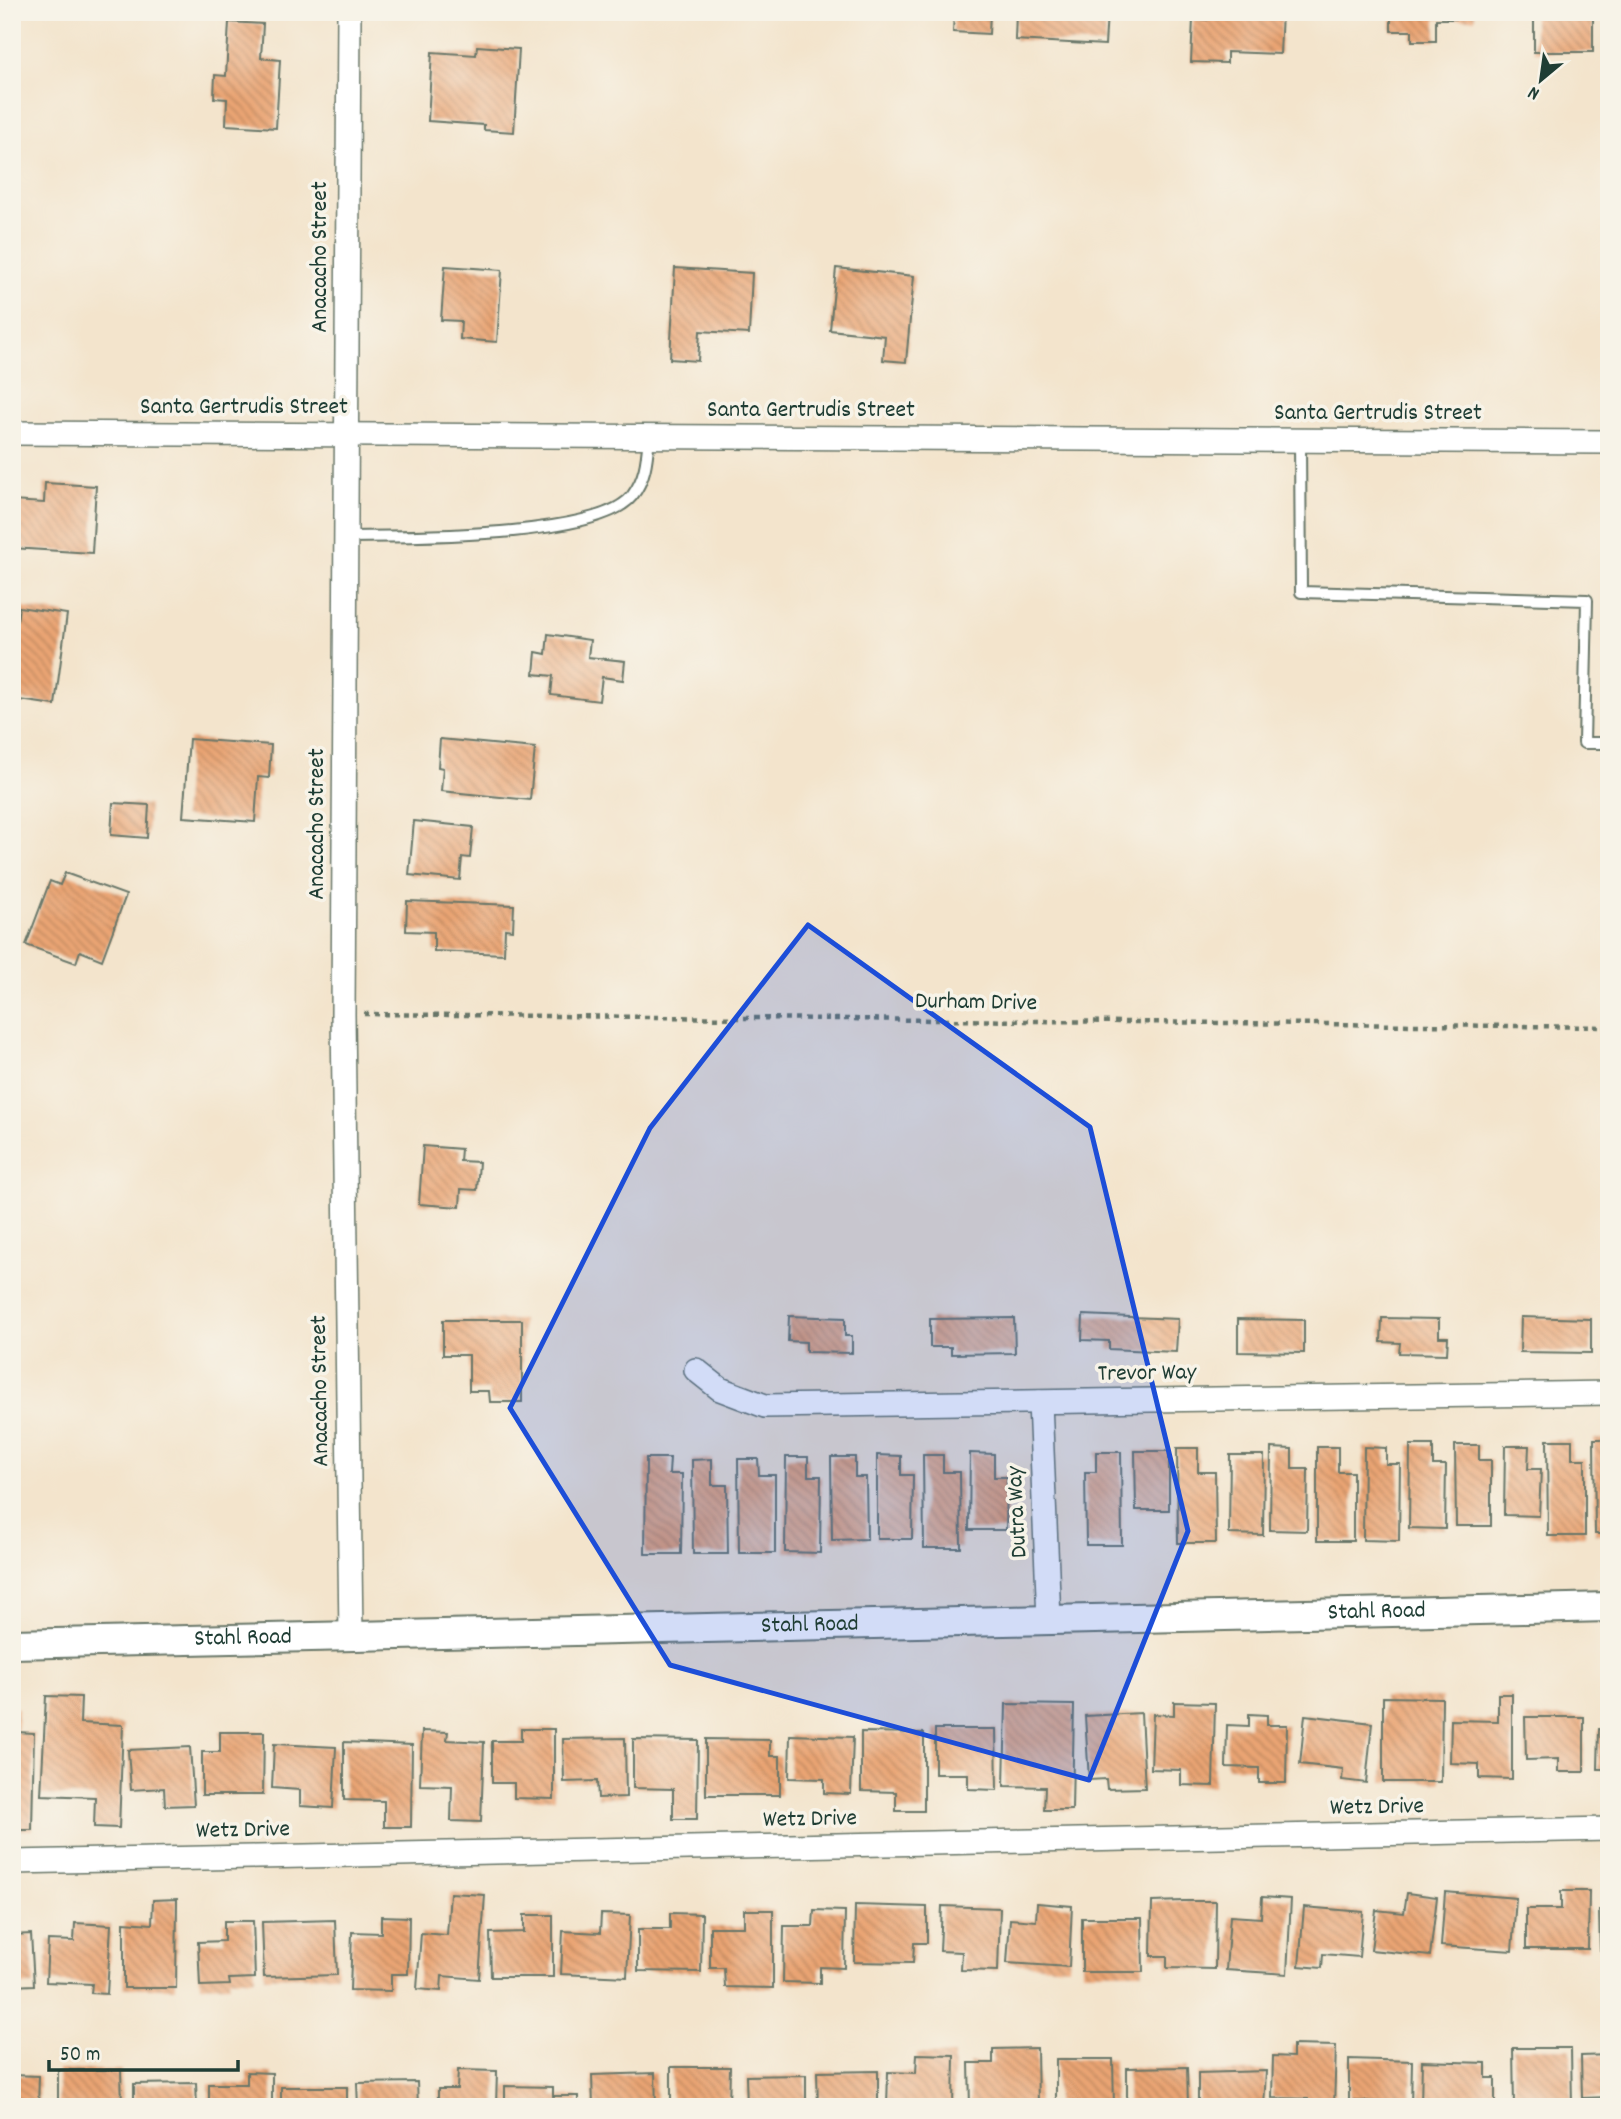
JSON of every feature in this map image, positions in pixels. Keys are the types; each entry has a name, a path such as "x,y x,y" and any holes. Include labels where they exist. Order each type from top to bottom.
{"street":[{"name":"Anacacho Street","path":"349,12 343,1014 351,1636"},
{"name":"Santa Gertrudis Street","path":"12,433 1609,442"},
{"name":"Trevor Way","path":"696,1370 720,1389 765,1406 1609,1393"},
{"name":"Dutra Way","path":"1040,1402 1049,1620"},
{"name":"Stahl Road","path":"12,1644 1609,1607"},
{"name":"Wetz Drive","path":"12,1863 1609,1829"}],"lane":[{"path":"346,537 529,529 597,517 631,499 645,475 649,436"},
{"path":"1300,440 1301,592 1587,600 1584,743 1609,743"}],"path":[{"name":"Durham Drive","path":"343,1014 1609,1027"}],"highlighted area":[{"path":"808,925 1090,1127 1188,1531 1089,1780 670,1665 510,1408 650,1128"}],"building":[{"path":"954,12 990,12 989,34 953,32"},
{"path":"1016,12 1107,12 1105,45 1015,40"},
{"path":"1208,12 1282,12 1280,54 1227,52 1227,63 1191,62 1193,19 1207,20"},
{"path":"1391,12 1475,12 1475,19 1436,19 1436,41 1412,41 1412,31 1391,31"},
{"path":"1534,12 1593,12 1593,52 1534,52"},
{"path":"229,22 263,24 261,58 280,60 276,128 226,125 227,99 214,98 215,75 226,76"},
{"path":"477,46 519,49 514,132 484,130 484,125 428,121 432,52 476,55"},
{"path":"445,266 502,270 497,342 460,339 461,321 441,320"},
{"path":"675,268 752,273 749,334 700,331 698,361 670,359"},
{"path":"836,268 914,276 906,362 883,360 885,336 830,330"},
{"path":"45,483 96,486 92,553 12,548 12,501 44,503"},
{"path":"19,607 67,614 55,705 12,699 12,661"},
{"path":"548,634 590,640 588,657 625,661 623,680 602,677 599,701 551,695 553,676 534,674 536,652 546,654"},
{"path":"189,739 271,745 269,778 258,777 255,822 183,817"},
{"path":"440,739 535,748 530,800 441,791 443,768 438,767"},
{"path":"113,803 149,805 147,838 111,835"},
{"path":"414,821 473,827 470,858 462,857 460,880 409,875"},
{"path":"65,873 126,895 102,960 80,951 76,963 26,945 50,881 60,885"},
{"path":"407,901 514,905 513,930 505,929 504,954 434,951 434,932 406,931"},
{"path":"423,1146 461,1149 460,1161 479,1162 477,1190 461,1189 460,1207 419,1204"},
{"path":"1083,1315 1178,1319 1176,1352 1109,1349 1109,1341 1082,1340"},
{"path":"789,1316 845,1318 845,1336 852,1336 852,1353 806,1352 806,1342 788,1341"},
{"path":"1521,1317 1591,1319 1591,1353 1520,1352"},
{"path":"1014,1318 1015,1353 951,1354 951,1347 930,1347 930,1319"},
{"path":"1382,1318 1439,1319 1439,1337 1448,1337 1447,1354 1399,1353 1400,1343 1381,1342"},
{"path":"1238,1319 1304,1320 1304,1353 1238,1352"},
{"path":"443,1320 522,1320 522,1402 490,1402 489,1391 469,1391 469,1355 443,1355"},
{"path":"1594,1439 1609,1439 1609,1534 1595,1534"},
{"path":"1547,1440 1572,1440 1572,1459 1585,1459 1585,1536 1548,1536"},
{"path":"1410,1445 1433,1445 1433,1465 1446,1465 1445,1529 1409,1528"},
{"path":"1455,1445 1479,1445 1479,1460 1491,1460 1491,1526 1456,1526"},
{"path":"1505,1446 1529,1446 1528,1469 1541,1469 1539,1516 1504,1515"},
{"path":"1317,1447 1338,1447 1338,1472 1353,1472 1353,1541 1317,1541"},
{"path":"1364,1447 1386,1448 1386,1464 1400,1464 1399,1541 1363,1540"},
{"path":"1177,1448 1198,1448 1198,1472 1215,1472 1216,1543 1178,1543"},
{"path":"1271,1448 1292,1449 1292,1469 1308,1469 1307,1531 1270,1530"},
{"path":"1135,1451 1169,1451 1169,1510 1136,1510"},
{"path":"1096,1452 1121,1452 1122,1545 1086,1545 1085,1472 1096,1472"},
{"path":"970,1453 994,1454 994,1477 1007,1477 1006,1530 969,1530"},
{"path":"877,1455 901,1456 901,1475 913,1475 912,1539 877,1539"},
{"path":"923,1455 943,1455 943,1472 960,1472 961,1548 924,1548"},
{"path":"1230,1455 1264,1455 1263,1535 1229,1534"},
{"path":"786,1457 808,1457 808,1476 821,1476 820,1553 785,1552"},
{"path":"831,1457 855,1457 855,1477 866,1477 867,1539 832,1540"},
{"path":"646,1458 670,1458 669,1474 682,1474 681,1554 645,1554"},
{"path":"712,1459 712,1485 727,1485 728,1554 693,1554 692,1460"},
{"path":"738,1459 758,1459 759,1475 775,1475 775,1553 739,1553"},
{"path":"1498,1694 1512,1694 1512,1779 1479,1778 1479,1764 1450,1763 1451,1720 1498,1721"},
{"path":"46,1696 81,1697 80,1723 123,1725 119,1828 94,1827 95,1797 41,1795"},
{"path":"1383,1697 1442,1698 1441,1782 1383,1782"},
{"path":"1174,1702 1215,1703 1213,1786 1181,1785 1181,1770 1151,1769 1153,1714 1174,1715"},
{"path":"1006,1704 1074,1705 1072,1810 1044,1810 1045,1787 1004,1786"},
{"path":"12,1708 18,1709 17,1732 34,1733 32,1830 12,1830"},
{"path":"1141,1713 1145,1788 1107,1789 1106,1779 1089,1780 1085,1716"},
{"path":"1249,1714 1267,1715 1267,1725 1287,1725 1286,1783 1259,1783 1259,1768 1226,1767 1227,1725 1249,1726"},
{"path":"1305,1715 1372,1723 1366,1783 1342,1780 1343,1769 1300,1764"},
{"path":"1525,1717 1584,1717 1584,1772 1558,1772 1558,1759 1526,1760"},
{"path":"521,1729 554,1729 554,1799 514,1798 514,1783 492,1783 492,1741 521,1741"},
{"path":"935,1729 996,1729 997,1790 968,1789 968,1774 935,1774"},
{"path":"1599,1729 1609,1730 1609,1769 1598,1769"},
{"path":"422,1731 448,1732 447,1740 484,1742 481,1822 451,1821 452,1786 420,1785"},
{"path":"220,1732 264,1732 263,1795 202,1795 202,1752 220,1752"},
{"path":"861,1732 924,1733 924,1811 896,1811 896,1792 861,1791"},
{"path":"790,1735 853,1737 851,1794 824,1793 824,1779 789,1778"},
{"path":"625,1738 626,1797 598,1798 597,1781 564,1782 563,1739"},
{"path":"633,1739 698,1740 697,1819 673,1819 673,1789 633,1788"},
{"path":"706,1739 770,1740 770,1756 780,1756 780,1795 706,1795"},
{"path":"344,1742 412,1745 411,1827 384,1827 384,1801 344,1800"},
{"path":"274,1744 336,1747 333,1808 300,1806 300,1790 272,1788"},
{"path":"190,1747 194,1805 165,1806 164,1788 131,1790 128,1750"},
{"path":"1561,1891 1589,1891 1588,1949 1526,1949 1526,1909 1561,1909"},
{"path":"1445,1892 1516,1898 1512,1951 1441,1946"},
{"path":"450,1893 485,1895 479,1979 442,1976 441,1991 417,1989 421,1933 447,1935"},
{"path":"1407,1893 1437,1897 1430,1956 1371,1950 1376,1910 1404,1913"},
{"path":"1262,1897 1291,1899 1287,1974 1226,1970 1230,1916 1261,1918"},
{"path":"177,1899 176,1988 124,1988 124,1922 152,1924 153,1900"},
{"path":"1216,1901 1215,1969 1167,1968 1167,1956 1151,1956 1152,1902"},
{"path":"1037,1903 1072,1906 1069,1967 1007,1963 1010,1919 1036,1921"},
{"path":"855,1905 927,1907 927,1943 914,1943 913,1963 854,1962"},
{"path":"942,1906 1000,1908 998,1971 961,1970 962,1952 940,1951"},
{"path":"1304,1907 1363,1912 1359,1957 1323,1954 1322,1968 1299,1966"},
{"path":"744,1910 773,1910 773,1988 725,1987 724,1968 710,1968 710,1927 744,1927"},
{"path":"814,1910 845,1911 844,1968 820,1967 820,1983 783,1982 784,1926 813,1926"},
{"path":"1599,1910 1609,1910 1609,1949 1600,1950"},
{"path":"670,1913 702,1914 701,1972 638,1971 638,1929 670,1929"},
{"path":"601,1914 630,1915 627,1977 561,1974 563,1931 600,1933"},
{"path":"524,1915 553,1915 553,1977 491,1977 490,1933 524,1932"},
{"path":"381,1916 409,1917 408,1974 391,1974 391,1991 350,1990 352,1932 381,1933"},
{"path":"1082,1918 1142,1918 1143,1972 1082,1972"},
{"path":"335,1920 337,1975 264,1977 262,1922"},
{"path":"224,1921 253,1921 255,1978 229,1979 230,1985 200,1986 198,1942 224,1941"},
{"path":"75,1923 111,1925 107,1994 91,1993 92,1984 46,1982 48,1940 74,1941"},
{"path":"31,1934 34,1985 12,1986 12,1935"},
{"path":"1293,2045 1336,2046 1334,2107 1308,2107 1308,2099 1272,2098 1273,2056 1293,2057"},
{"path":"1037,2048 1038,2107 970,2107 969,2063 993,2063 993,2049"},
{"path":"1513,2048 1571,2048 1572,2107 1514,2107"},
{"path":"917,2054 954,2055 953,2107 887,2107 888,2072 916,2073"},
{"path":"1609,2055 1609,2097 1582,2098 1581,2056"},
{"path":"1056,2059 1113,2059 1114,2107 1056,2107"},
{"path":"1349,2059 1412,2061 1411,2107 1381,2107 1381,2102 1349,2101"},
{"path":"1422,2061 1486,2063 1486,2078 1495,2078 1495,2107 1421,2107"},
{"path":"671,2067 730,2067 729,2107 671,2107"},
{"path":"1187,2067 1188,2107 1127,2107 1127,2068"},
{"path":"58,2070 121,2070 122,2107 58,2107"},
{"path":"458,2070 497,2071 496,2107 438,2107 438,2089 457,2089"},
{"path":"878,2071 878,2107 818,2107 817,2072"},
{"path":"1266,2071 1264,2107 1198,2107 1198,2073"},
{"path":"247,2072 272,2073 272,2107 209,2107 209,2084 247,2084"},
{"path":"655,2073 656,2107 593,2107 592,2075"},
{"path":"12,2075 39,2076 38,2107 12,2107"},
{"path":"806,2075 806,2107 747,2107 746,2076"},
{"path":"417,2082 418,2107 358,2107 357,2083"},
{"path":"196,2083 197,2107 134,2107 134,2084"},
{"path":"505,2086 553,2087 553,2096 578,2096 578,2107 505,2107"},
{"path":"281,2087 347,2087 347,2107 281,2107"}]}
